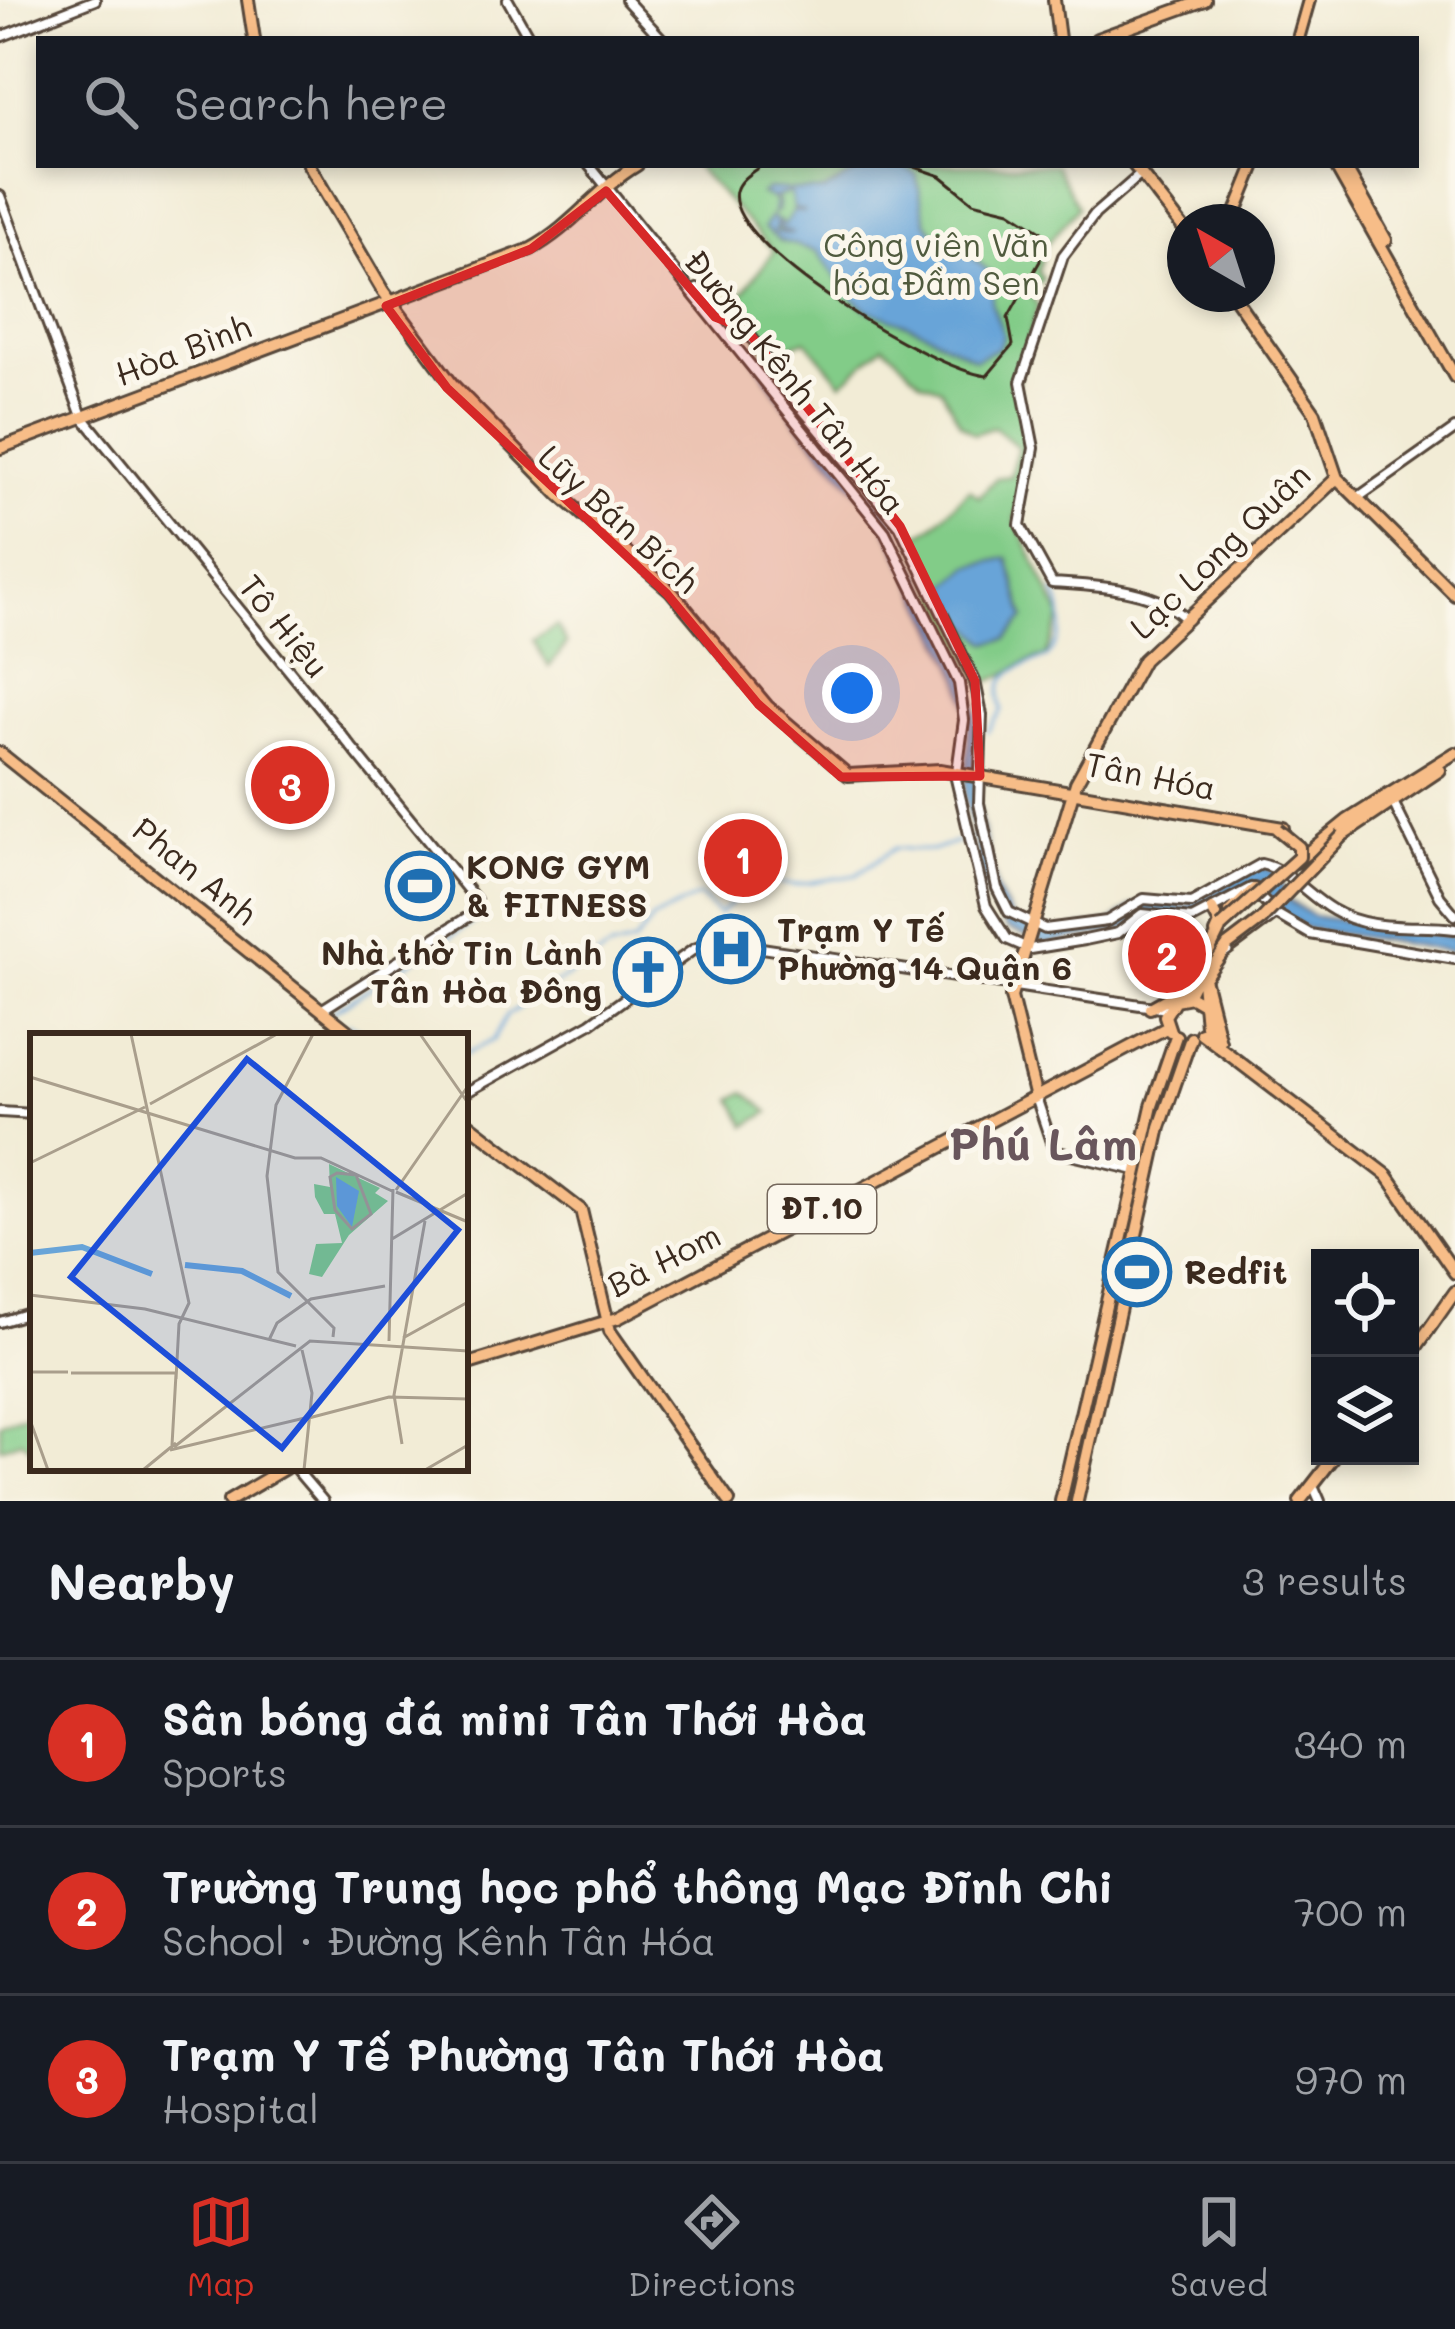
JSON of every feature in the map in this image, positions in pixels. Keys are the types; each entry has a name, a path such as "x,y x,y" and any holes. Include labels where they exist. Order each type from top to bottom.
{"main road":[{"path":"252,0 257,36"},
{"path":"1051,0 1054,36"},
{"path":"1105,36 1205,0"},
{"path":"1299,36 1309,0"},
{"name":"Lũy Bán Bích","path":"308,168 389,302 452,384 513,450 660,579 767,706 857,778 909,769 979,779"},
{"name":"Hòa Bình","path":"0,446 531,249 636,168"},
{"path":"1244,204 1257,168"},
{"path":"1342,168 1455,365"},
{"path":"1138,170 1167,207"},
{"path":"1366,211 1455,377"},
{"name":"Lạc Long Quân","path":"1013,992 1022,947 1076,792 1143,660 1336,478 1315,413 1245,312"},
{"path":"1336,478 1360,496 1455,595"},
{"name":"Phan Anh","path":"0,753 351,1033"},
{"path":"1176,1054 1166,1038 1203,1004 1205,974 1223,948 1261,920 1345,828 1393,802 1454,756"},
{"path":"1218,929 1294,861 1454,756"},
{"name":"Tân Hóa","path":"979,779 1076,792 1168,812 1272,824 1308,847"},
{"name":"Tân Hóa","path":"1076,792 1167,818 1274,828 1300,848 1294,861"},
{"path":"1150,1008 1190,990 1218,929 1254,890"},
{"path":"1212,909 1218,929"},
{"path":"1205,974 1216,1042"},
{"path":"998,985 1013,992 1035,1092"},
{"path":"1190,990 1203,1004"},
{"name":"Bà Hom","path":"608,1320 1035,1092 1180,1030 1190,990"},
{"path":"1180,1030 1216,1042 1391,1170 1455,1268"},
{"path":"1069,1501 1123,1237 1180,1030"},
{"path":"1069,1501 1143,1171 1180,1030"},
{"path":"1176,1054 1216,1042"},
{"path":"468,1123 581,1210 608,1320 630,1363 729,1501"},
{"path":"1419,1344 1454,1297"},
{"name":"ĐT.10","path":"468,1364 608,1320"},
{"path":"1300,1501 1328,1465"},
{"path":"229,1501 280,1471"}],"street":[{"path":"0,37 95,0"},
{"path":"510,0 530,36"},
{"path":"626,0 659,36"},
{"name":"Đường Kênh Tân Hóa","path":"594,168 604,189 721,323 792,423 885,532 959,683 964,720 958,776 970,839 989,913 1007,939 1022,947"},
{"path":"1138,170 1078,234 1047,292 1021,382 1034,448 1019,521 1052,583 1143,596 1171,606 1187,620"},
{"name":"Đường Kênh Tân Hóa","path":"604,189 696,288 746,329 783,385 900,526 975,681 982,715 979,779 1000,897 1012,915 1031,926"},
{"name":"Tô Hiệu","path":"0,196 81,415 476,900 471,915 323,1009"},
{"path":"721,323 729,315"},
{"path":"1360,496 1455,429"},
{"path":"1393,802 1440,897 1455,915"},
{"path":"1279,871 1308,847 1345,828"},
{"path":"1300,884 1345,828"},
{"path":"1031,926 1055,929 1107,921 1144,898 1185,904 1255,865 1279,871 1327,907 1362,922 1455,929"},
{"path":"1022,947 1113,935 1142,914 1185,920 1254,890 1276,914 1321,937 1455,959"},
{"path":"1223,948 1240,943 1276,914"},
{"path":"468,1091 578,1031 711,941 998,985"},
{"path":"1013,992 1150,1008 1180,1030"},
{"path":"1035,1092 1054,1151 1143,1171"},
{"path":"0,1112 30,1114"},
{"path":"0,1322 30,1313"},
{"path":"298,1471 323,1501"},
{"path":"1313,1485 1320,1501"}],"highlighted area":[{"path":"606,191 715,317 746,329 900,526 975,681 980,776 841,777 758,704 667,594 447,388 386,306 531,249"}],"green space":[{"name":"Công viên Văn hóa Đầm Sen","path":"697,168 1057,168 1078,207 1046,245 1038,272 1043,279 1029,293 1038,305 1016,386 1030,450 1015,519 1061,617 1046,656 979,684 911,538 932,527 970,489 979,497 996,478 1010,476 1018,447 994,427 974,434 960,423 941,388 922,382 884,345 842,383 806,340 767,354 753,331 729,311 774,251"},
{"path":"557,626 567,644 549,667 533,640"},
{"path":"755,841 763,863 732,875 723,852"},
{"path":"745,1092 769,1112 747,1126 733,1099"},
{"path":"30,1409 30,1448 22,1440 0,1448 0,1423"}],"water":[{"path":"863,168 906,168 916,174 926,222 952,256 969,254 994,276 992,304 1004,336 998,348 975,359 917,328 868,310 850,296 817,251 780,241 764,228 771,216 777,222 775,232 793,234 778,228 779,221 784,225 794,211 805,212 794,209 790,192 775,198 777,211 773,213 775,200 761,194 767,189 824,191"},
{"path":"755,349 798,410 893,521 968,672 977,714 975,793 997,891 1014,921 1053,932 1111,922 1132,906 1150,901 1185,907 1261,866 1277,873 1288,900 1313,916 1455,937 1455,952 1305,928 1277,910 1262,881 1191,917 1149,912 1123,930 1046,944 1007,929 989,904 965,798 969,716 960,678 883,521 795,420 750,353"},
{"path":"1008,558 1025,618 1007,639 988,643 965,621 947,586 970,566"}],"waterway":[{"path":"988,732 1002,710 1005,679 1048,657 1057,641 1062,618 1055,592"},
{"path":"468,1052 493,1040 507,1015 608,950 634,943 653,919 699,896 719,914 759,881 794,885 856,875 895,848 932,851 969,838"},
{"path":"332,1012 481,917"},
{"path":"349,1024 368,1033"}],"railway":[{"path":"758,168 736,191 741,215 762,242 796,272 881,330 924,353 987,376 1013,345 1008,318 1040,261 1041,231 1010,211 973,202 941,176 918,168"}],"place":[{"name":"Trạm Y Tế Phường Tân Thới Hòa","path":"290,785"},
{"name":"Sân bóng đá mini Tân Thới Hòa","path":"743,858"},
{"name":"KONG GYM & FITNESS","path":"420,886"},
{"name":"Trạm Y Tế Phường 14 Quận 6","path":"731,949"},
{"name":"Trường Trung học phổ thông Mạc Đĩnh Chi","path":"1167,954"},
{"name":"Nhà thờ Tin Lành Tân Hòa Đông","path":"648,972"},
{"name":"Redfit","path":"1137,1272"}],"district":[{"name":"Phú Lâm","path":"1043,1144"}]}
